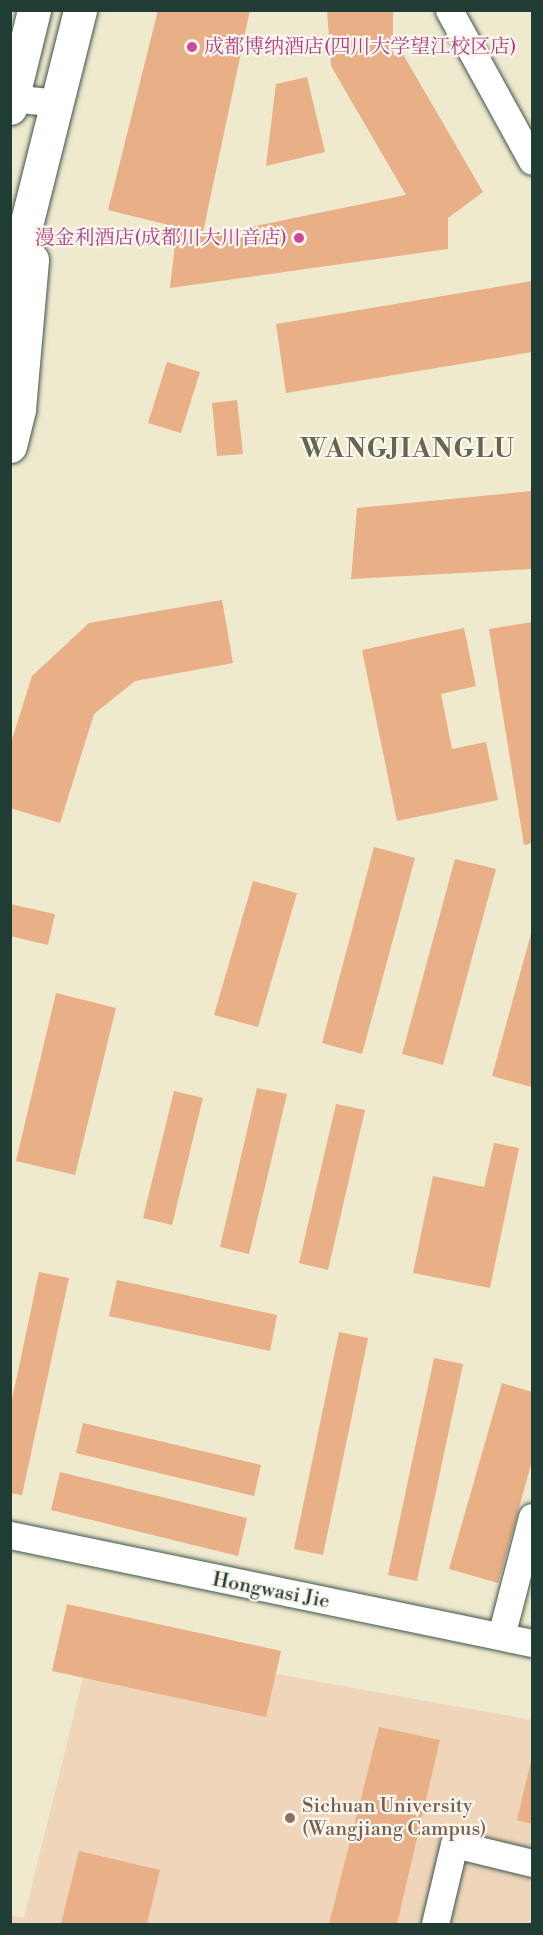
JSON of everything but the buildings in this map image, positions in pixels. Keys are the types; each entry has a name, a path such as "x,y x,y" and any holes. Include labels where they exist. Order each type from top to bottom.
{"main road":[{"path":"11,101 34,10"},
{"path":"10,289 38,188 80,10"},
{"path":"10,446 19,409 38,188"}],"street":[{"path":"449,10 532,161"},
{"path":"11,101 58,103"},
{"path":"501,1636 532,1518"},
{"name":"Hongwasi Jie","path":"10,1535 532,1643"},
{"path":"435,1924 454,1844 532,1863"}],"shaded area":[{"name":"Sichuan University (Wangjiang Campus)","path":"92,1641 532,1720 532,1924 11,1924 11,1915 24,1918"}],"place":[{"name":"成都博纳酒店(四川大学望江校区店)","path":"192,47"},
{"name":"漫金利酒店(成都川大川音店)","path":"299,238"},
{"name":"Sichuan University (Wangjiang Campus)","path":"290,1818"}],"district":[{"name":"WANGJIANGLU","path":"408,450"}]}
